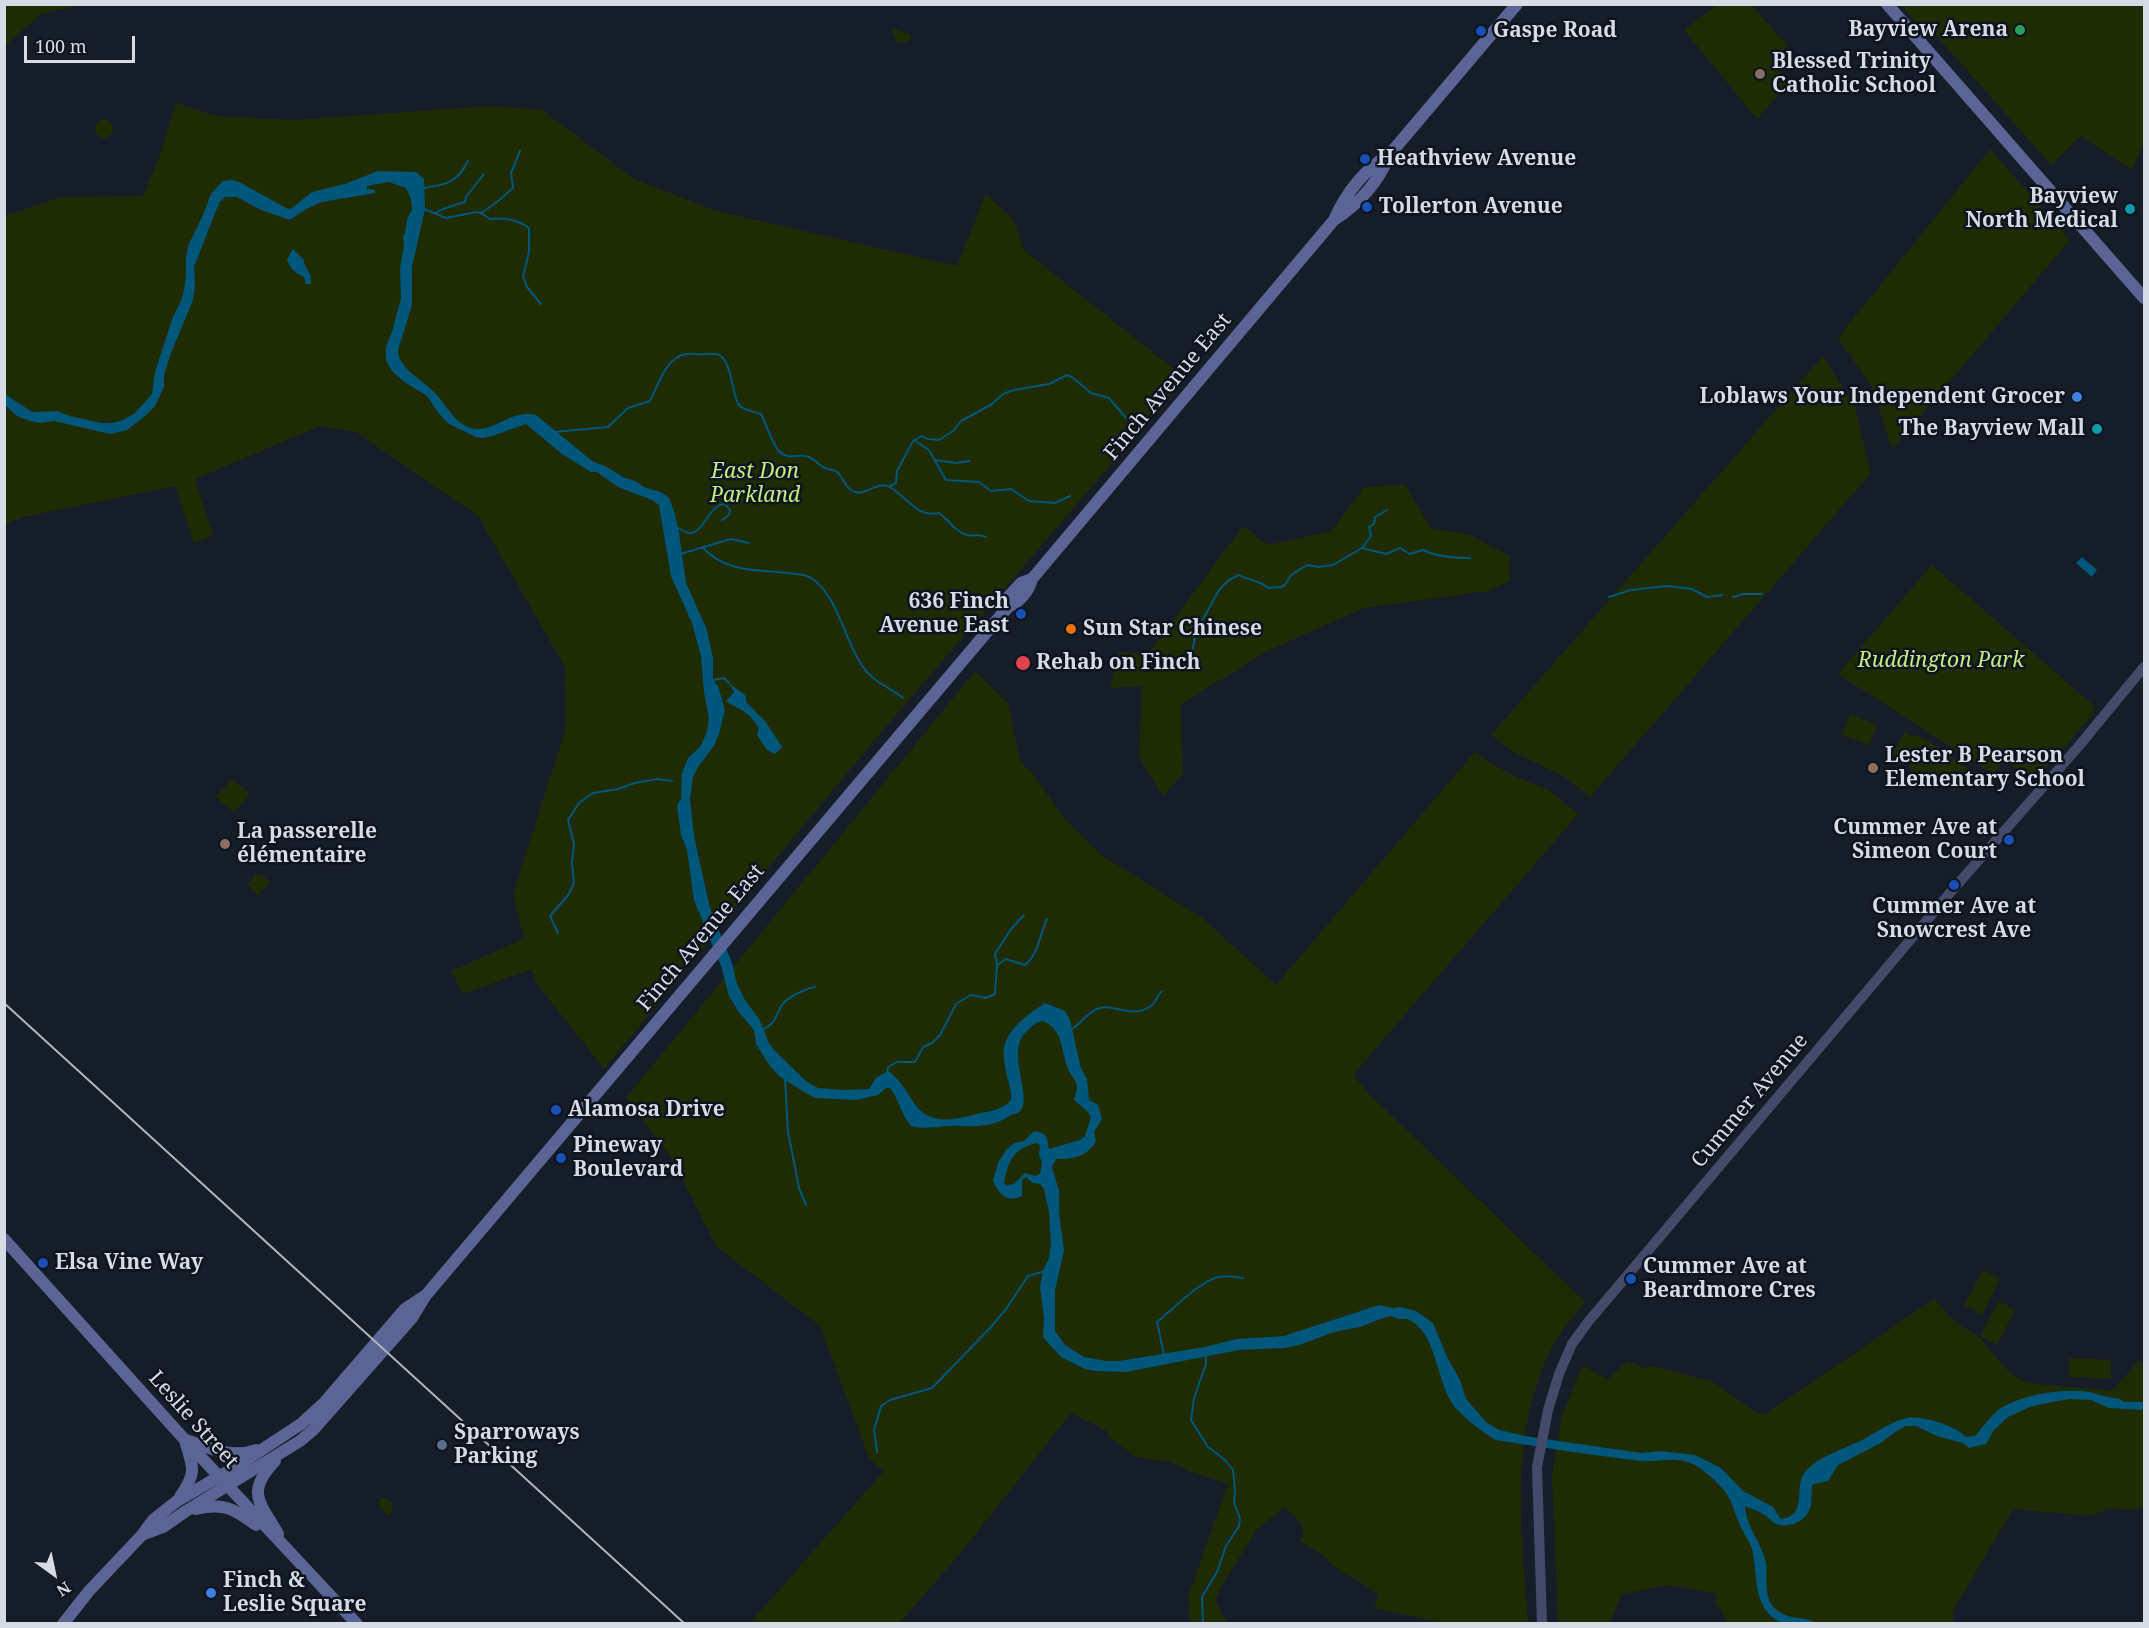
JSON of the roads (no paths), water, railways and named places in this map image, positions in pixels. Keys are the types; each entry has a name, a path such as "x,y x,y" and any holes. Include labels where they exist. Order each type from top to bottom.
{"main road":[{"name":"Finch Avenue East","path":"63,1623 89,1591 142,1536 153,1520 177,1501 288,1449 325,1419 412,1318 426,1295 688,983 1008,607 1008,597 1021,583 1032,579 1335,220 1343,200 1357,183 1374,163 1390,154 1517,4"},
{"path":"1887,4 2145,298"},
{"name":"Leslie Street","path":"4,1239 287,1551 357,1623"},
{"name":"Finch Avenue East","path":"142,1536 164,1527 301,1424 324,1403 405,1309 426,1295"},
{"path":"185,1440 235,1454 250,1452 274,1443"},
{"path":"177,1501 191,1481 194,1470 185,1440"},
{"path":"287,1551 257,1495 263,1476 288,1449"},
{"path":"186,1511 222,1506 238,1513 276,1539"}],"street":[{"name":"Cummer Avenue","path":"1542,1623 1537,1467 1548,1410 1569,1351 1588,1322 1949,894 2145,667"}],"water":[{"path":"378,171 416,172 424,179 425,209 412,267 412,305 398,350 406,368 438,396 452,415 464,425 478,429 520,415 536,415 592,461 646,488 661,492 669,498 679,533 686,583 707,630 713,658 713,680 718,686 725,710 714,746 693,777 690,799 694,836 710,908 732,963 737,984 759,1019 774,1050 806,1081 818,1088 869,1089 876,1078 888,1071 900,1082 920,1110 934,1118 951,1119 996,1110 1008,1103 1011,1100 1011,1093 1004,1047 1008,1037 1022,1020 1045,1003 1065,1011 1070,1020 1081,1068 1087,1079 1089,1100 1098,1105 1102,1119 1094,1132 1096,1142 1092,1147 1078,1157 1056,1159 1052,1167 1059,1191 1064,1251 1055,1290 1055,1331 1065,1345 1084,1357 1119,1361 1205,1347 1237,1339 1284,1336 1379,1305 1400,1307 1416,1311 1433,1323 1447,1357 1460,1380 1466,1399 1486,1422 1499,1430 1641,1453 1660,1451 1695,1455 1721,1468 1743,1491 1773,1507 1781,1519 1795,1512 1802,1477 1811,1466 1889,1424 1907,1418 1930,1420 1947,1425 1966,1437 1975,1436 2001,1408 2038,1394 2060,1391 2089,1392 2124,1402 2144,1402 2144,1410 2109,1408 2091,1400 2069,1399 2047,1403 2030,1407 2008,1417 1994,1430 1986,1444 1969,1448 1963,1443 1937,1436 1916,1426 1906,1426 1879,1444 1838,1465 1828,1481 1813,1484 1811,1505 1808,1513 1800,1521 1785,1526 1779,1525 1745,1506 1748,1521 1766,1563 1768,1595 1773,1606 1783,1614 1816,1623 1790,1624 1776,1620 1763,1606 1757,1588 1751,1546 1728,1496 1707,1474 1684,1461 1640,1461 1496,1440 1484,1433 1453,1405 1445,1390 1430,1344 1417,1325 1408,1319 1391,1316 1285,1348 1239,1350 1126,1372 1085,1369 1061,1357 1043,1337 1044,1318 1040,1287 1051,1245 1049,1212 1044,1189 1040,1184 1033,1183 1026,1177 1022,1180 1022,1196 1012,1199 1000,1193 993,1181 998,1163 1006,1150 1014,1143 1024,1141 1034,1131 1046,1137 1049,1149 1080,1140 1085,1136 1091,1117 1074,1100 1077,1086 1068,1069 1061,1042 1055,1030 1043,1021 1036,1023 1021,1039 1018,1062 1024,1098 1023,1107 1018,1113 998,1122 980,1126 924,1128 911,1126 890,1088 886,1088 878,1095 857,1100 815,1098 779,1076 770,1066 756,1044 754,1030 729,996 721,966 694,900 687,850 681,835 677,805 681,799 682,773 688,758 700,747 707,732 709,719 701,656 692,623 671,576 659,505 618,487 597,472 591,472 562,454 526,424 483,438 449,424 427,396 392,371 386,360 386,347 401,298 400,268 404,246 403,237 407,219 412,210 411,199 406,188 389,182 367,186 367,189 375,190 375,193 322,202 290,220 261,210 237,197 225,197 219,203 194,267 193,300 171,353 164,375 164,387 155,406 127,430 110,434 54,421 40,423 30,421 17,416 5,405 5,394 32,412 57,411 101,423 113,423 135,413 152,394 155,372 173,317 182,299 189,244 211,194 223,181 232,180 288,209 312,192 345,184","holes":["1036,1143 1040,1145 1039,1155 1042,1162 1040,1174 1035,1176 1025,1173 1014,1184 1004,1183 1013,1157 1028,1146"]},
{"path":"293,249 304,260 311,284 306,284 304,277 290,266 287,259"},
{"path":"2082,557 2097,570 2092,577 2076,563"},
{"path":"729,683 746,696 746,702 765,721 782,747 775,754 767,750 757,735 759,728 752,718 727,702 734,692"}],"waterway":[{"path":"424,209 446,218 481,213 513,188 511,173 520,151"},
{"path":"423,188 450,182 460,174 468,161"},
{"path":"436,213 465,202 466,197 484,174"},
{"path":"481,213 490,219 511,220 529,228 529,252 523,277 527,287 541,304"},
{"path":"554,432 608,427 628,408 650,401 673,360 688,354 715,354 721,356 727,365 739,405 746,410 761,414 774,443 782,454 809,457 825,468 834,470 849,489 855,492 864,492 886,485 918,510 931,514 939,513 963,533 986,537"},
{"path":"890,486 896,483 897,471 913,441 922,436 939,440 953,431 961,421 992,404 1003,394 1014,390 1049,384 1067,375 1091,393 1109,398 1126,418"},
{"path":"914,440 929,450 946,480 979,482 991,491 1011,489 1029,501 1055,503 1070,496"},
{"path":"935,460 956,463 970,461"},
{"path":"675,527 689,533 694,532 719,505 725,504 730,510 729,515 722,520"},
{"path":"1180,660 1192,653 1196,632 1219,590 1229,580 1239,575 1268,588 1281,587 1291,575 1307,565 1318,567 1333,565 1362,548 1371,536 1369,527 1374,524 1375,517 1387,510"},
{"path":"680,554 731,539 749,543"},
{"path":"703,548 721,562 731,566 802,575 814,580 830,599 866,671 903,698"},
{"path":"1362,548 1386,554 1400,548 1410,554 1423,550 1433,554 1470,558"},
{"path":"1609,597 1631,590 1667,586 1692,589 1707,597 1722,595"},
{"path":"1733,597 1743,594 1762,594"},
{"path":"713,680 724,678 729,683"},
{"path":"558,933 550,916 569,894 574,883 572,863 574,844 568,820 579,803 593,793 618,789 635,783 657,779 672,781"},
{"path":"887,1073 888,1067 897,1062 915,1062 923,1047 932,1043 940,1035 956,1004 971,995 986,998 995,994 997,965 995,954 1011,929 1024,915"},
{"path":"997,965 1006,959 1025,965 1036,950 1047,919"},
{"path":"762,1030 773,1022 788,999 815,987"},
{"path":"1072,1029 1090,1013 1104,1007 1129,1011 1143,1010 1153,1004 1162,991"},
{"path":"785,1079 788,1132 799,1188 806,1205"},
{"path":"877,1452 874,1430 881,1406 890,1400 932,1388 991,1327 1028,1276 1045,1271"},
{"path":"1164,1355 1157,1322 1195,1289 1212,1279 1225,1276 1243,1278"},
{"path":"1203,1624 1202,1597 1217,1572 1226,1546 1239,1526 1240,1518 1234,1503 1233,1470 1225,1460 1208,1447 1191,1420 1194,1398 1206,1364 1206,1357"}],"railway":[{"path":"4,1003 685,1624"}],"place":[{"name":"Bayview Arena","path":"2020,30"},
{"name":"Gaspe Road","path":"1481,31"},
{"name":"Blessed Trinity Catholic School","path":"1760,74"},
{"name":"Heathview Avenue","path":"1365,159"},
{"name":"Tollerton Avenue","path":"1367,207"},
{"name":"Bayview North Medical","path":"2130,209"},
{"name":"Loblaws Your Independent Grocer","path":"2077,397"},
{"name":"The Bayview Mall","path":"2097,429"},
{"name":"636 Finch Avenue East","path":"1021,614"},
{"name":"Sun Star Chinese","path":"1071,629"},
{"name":"Rehab on Finch","path":"1023,663"},
{"name":"Lester B Pearson Elementary School","path":"1873,768"},
{"name":"Cummer Ave at Simeon Court","path":"2009,840"},
{"name":"La passerelle élémentaire","path":"225,844"},
{"name":"Cummer Ave at Snowcrest Ave","path":"1954,885"},
{"name":"Alamosa Drive","path":"556,1110"},
{"name":"Pineway Boulevard","path":"561,1158"},
{"name":"Elsa Vine Way","path":"43,1263"},
{"name":"Cummer Ave at Beardmore Cres","path":"1631,1279"},
{"name":"Sparroways Parking","path":"442,1445"},
{"name":"Finch & Leslie Square","path":"211,1593"}],"park label":[{"name":"East Don Parkland","path":"755,484"},
{"name":"Ruddington Park","path":"1941,661"}]}
